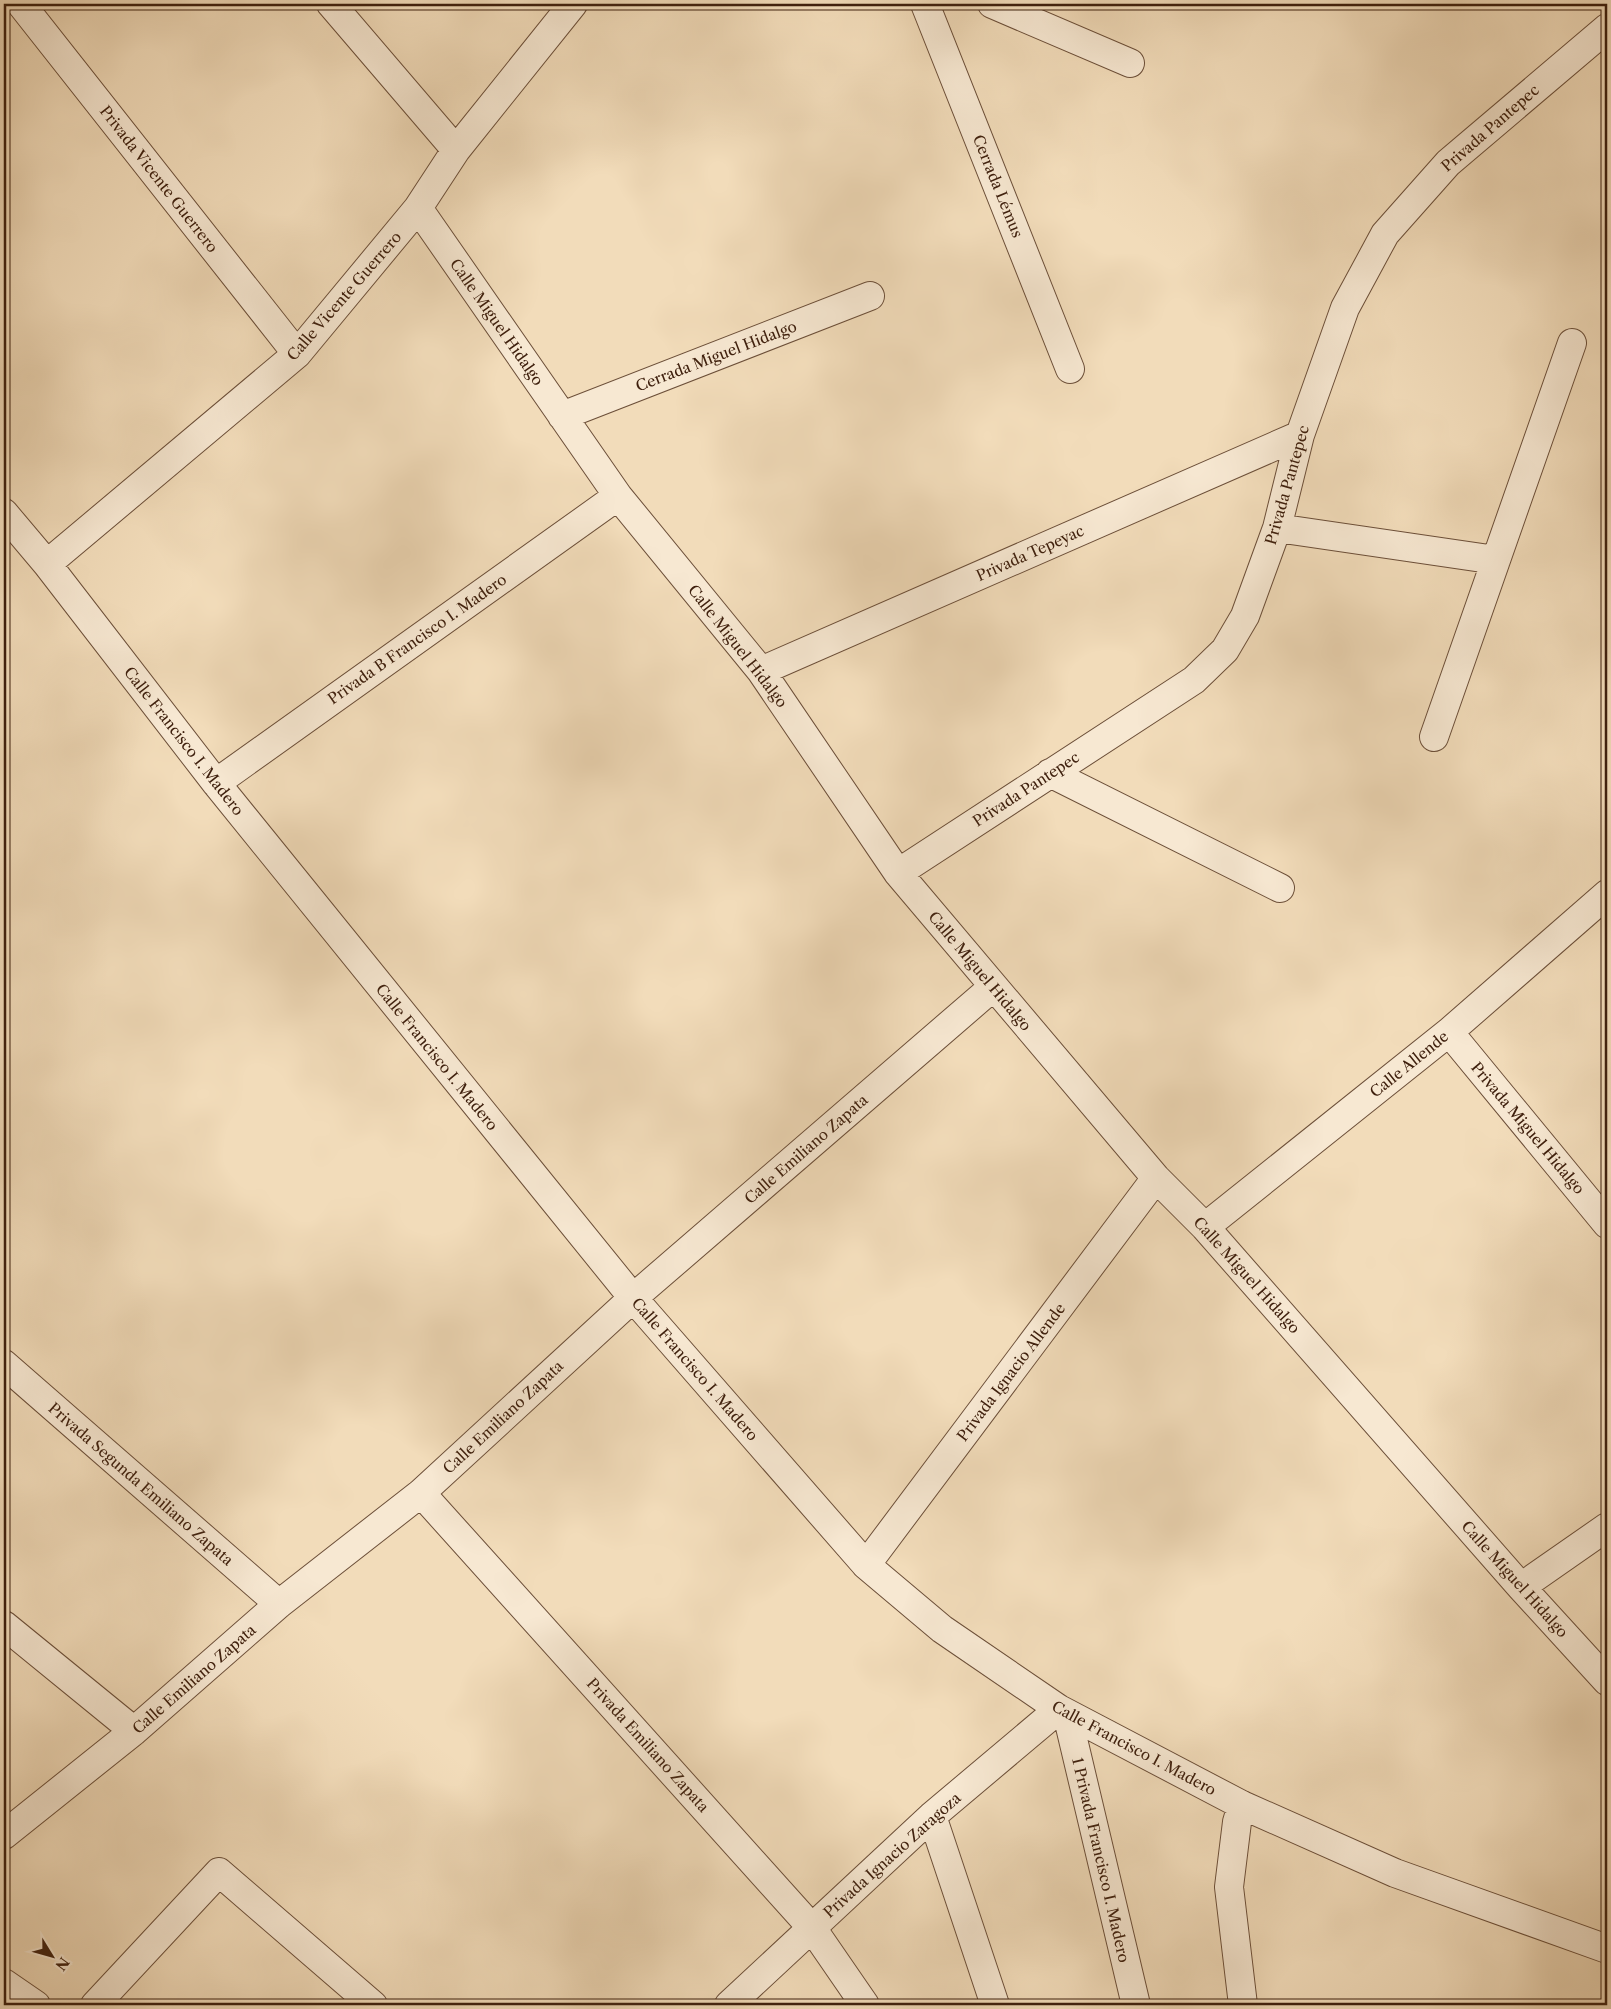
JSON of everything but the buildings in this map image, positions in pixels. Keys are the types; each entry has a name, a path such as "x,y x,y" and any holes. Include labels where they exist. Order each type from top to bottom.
{"street":[{"name":"Privada Vicente Guerrero","path":"21,4 297,354"},
{"path":"331,4 456,150"},
{"name":"Calle Vicente Guerrero","path":"47,564 297,354 418,208 456,150 573,4"},
{"name":"Cerrada Lémus","path":"925,4 1070,369"},
{"path":"992,4 1130,63"},
{"name":"Privada Pantepec","path":"898,873 1194,680 1225,650 1245,616 1277,528 1300,435 1345,308 1385,234 1448,163 1607,28"},
{"name":"Calle Miguel Hidalgo","path":"418,208 618,496 761,671 898,873 993,988 1156,1178 1205,1227 1521,1587 1607,1681"},
{"name":"Cerrada Miguel Hidalgo","path":"562,416 870,296"},
{"path":"1434,738 1572,343"},
{"name":"Privada Tepeyac","path":"761,671 1300,435"},
{"name":"Privada B Francisco I. Madero","path":"216,782 618,496"},
{"name":"Calle Francisco I. Madero","path":"4,513 47,564 216,782 633,1298 866,1565 942,1629 1063,1712 1242,1805 1395,1874 1607,1949"},
{"path":"1277,528 1496,560"},
{"path":"1050,773 1280,888"},
{"name":"Calle Allende","path":"1205,1227 1449,1032 1607,894"},
{"name":"Calle Emiliano Zapata","path":"4,1836 134,1731 279,1604 422,1492 633,1298 993,988"},
{"name":"Privada Miguel Hidalgo","path":"1449,1032 1607,1224"},
{"name":"Privada Ignacio Allende","path":"866,1565 1156,1178"},
{"name":"Privada Segunda Emiliano Zapata","path":"4,1364 279,1604"},
{"name":"Privada Emiliano Zapata","path":"422,1492 812,1928 865,2005"},
{"path":"1521,1587 1607,1527"},
{"path":"4,1625 134,1731"},
{"name":"Privada Ignacio Zaragoza","path":"729,2005 932,1816 1063,1712"},
{"name":"1 Privada Francisco I. Madero","path":"1063,1712 1136,2005"},
{"path":"1242,1805 1237,1822 1229,1887 1243,2005"},
{"path":"932,1816 995,2005"},
{"path":"95,2005 219,1872 373,2005"},
{"path":"4,1983 36,2005"}]}
